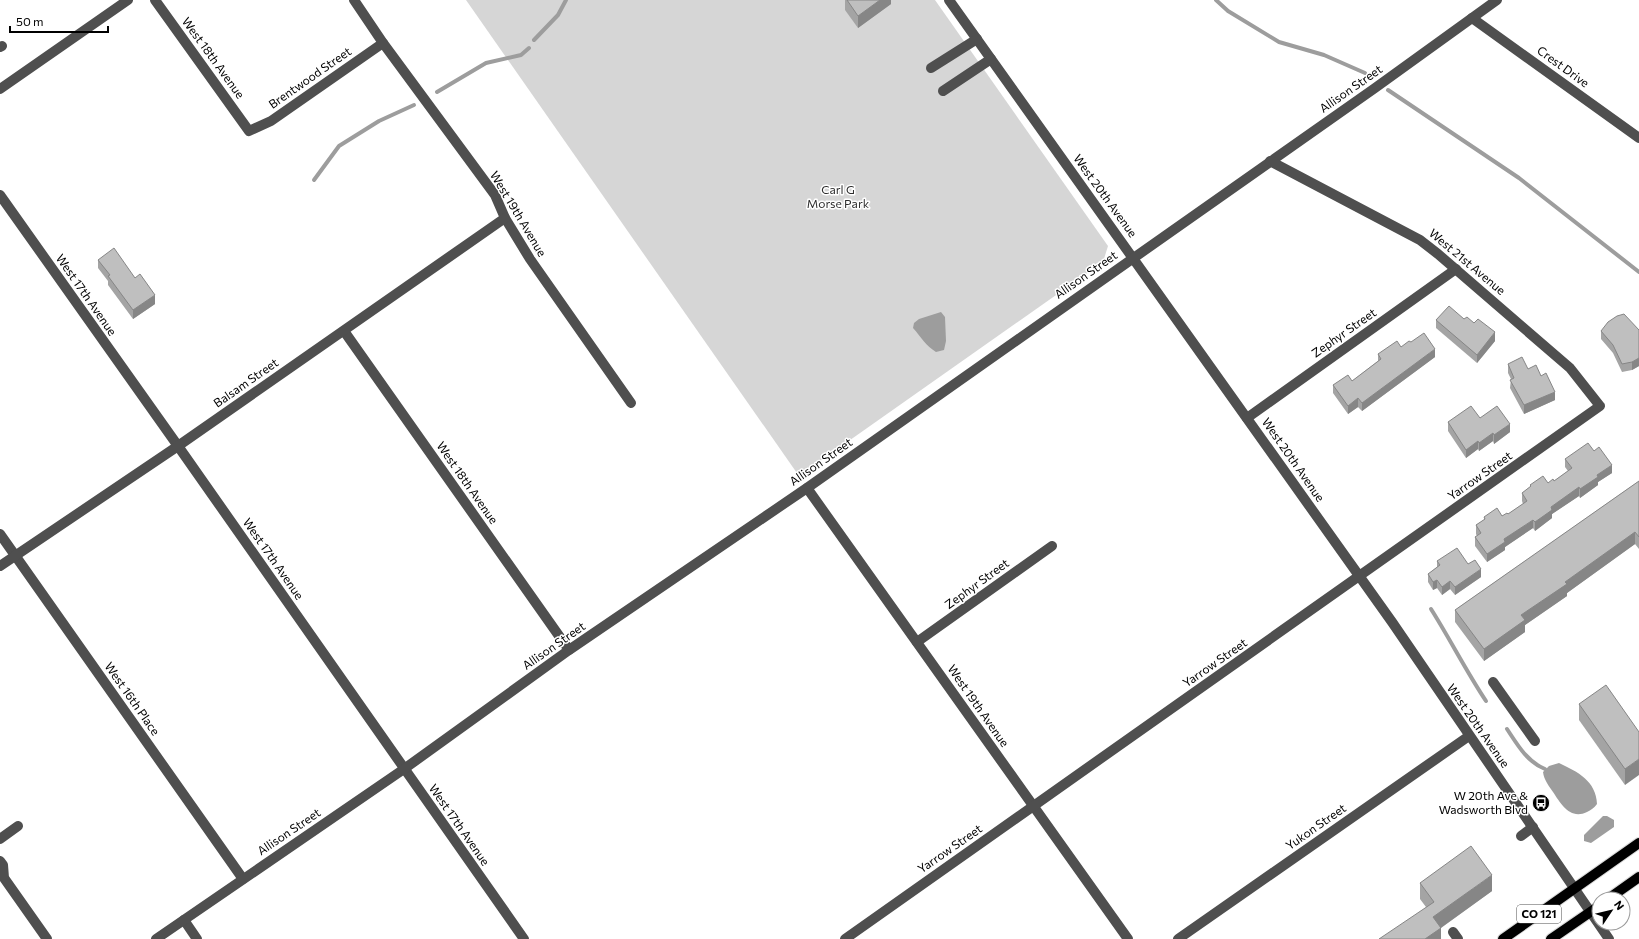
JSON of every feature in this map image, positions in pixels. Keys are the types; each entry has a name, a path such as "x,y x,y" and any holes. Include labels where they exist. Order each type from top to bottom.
{"main road":[{"name":"CO 121","path":"1503,939 1639,844"},
{"path":"1619,891 1639,877"},
{"name":"CO 121","path":"1552,939 1591,911"}],"street":[{"path":"1,85 128,0"},
{"name":"West 18th Avenue","path":"155,0 249,131"},
{"name":"West 19th Avenue","path":"354,0 383,43 495,195 504,218 530,259 631,403"},
{"name":"West 20th Avenue","path":"949,0 1360,577 1575,888 1591,904"},
{"name":"Allison Street","path":"156,939 404,769 569,650 807,488 1497,0"},
{"name":"Crest Drive","path":"1472,18 1639,138"},
{"path":"931,68 977,39"},
{"name":"Brentwood Street","path":"249,131 271,121 383,43"},
{"path":"943,91 991,59"},
{"name":"West 21st Avenue","path":"1270,161 1420,240 1456,269 1570,368 1600,406"},
{"name":"West 17th Avenue","path":"0,196 178,446 524,939"},
{"name":"Balsam Street","path":"0,566 178,446 504,218"},
{"name":"Zephyr Street","path":"1247,418 1456,269"},
{"name":"West 18th Avenue","path":"344,331 569,650"},
{"name":"Yarrow Street","path":"845,939 1360,577 1600,406"},
{"name":"West 19th Avenue","path":"807,488 1128,939"},
{"name":"West 16th Place","path":"0,534 243,879"},
{"name":"Zephyr Street","path":"917,642 1052,546"},
{"path":"1493,682 1535,741"},
{"name":"Yukon Street","path":"1178,939 1469,736"},
{"path":"0,839 18,826"},
{"path":"1521,836 1533,827"},
{"path":"0,861 3,865 4,878 47,939"},
{"path":"184,920 198,939"}],"green space":[{"name":"Carl G Morse Park","path":"466,0 935,0 1108,246 1103,262 799,476"}],"shaded area":[{"path":"941,312 945,317 946,341 944,350 936,352 926,344 913,328 914,323 919,319"},
{"path":"1559,763 1573,770 1590,783 1596,796 1597,804 1591,810 1581,814 1576,814 1567,810 1556,797 1543,772 1549,766"},
{"path":"1603,816 1607,816 1614,820 1614,827 1591,843 1584,841 1584,835"}],"building":[{"path":"847,0 880,0 858,16"},
{"path":"114,248 135,278 140,274 155,295 133,310 108,276 110,275 98,260"},
{"path":"1449,306 1464,319 1467,317 1474,323 1478,319 1495,332 1477,355 1436,320"},
{"path":"1624,314 1639,330 1639,358 1632,362 1622,364 1613,345 1601,331 1608,322 1617,316"},
{"path":"1424,333 1435,349 1362,403 1358,398 1348,406 1333,385 1348,375 1352,381 1381,359 1378,354 1397,341 1401,347"},
{"path":"1522,357 1528,369 1536,365 1541,376 1546,373 1555,392 1524,405 1510,380 1514,378 1508,364"},
{"path":"1471,406 1480,418 1497,406 1510,424 1494,435 1493,433 1479,443 1478,441 1466,450 1448,422"},
{"path":"1588,443 1594,451 1599,447 1612,465 1597,475 1598,477 1580,489 1579,487 1551,507 1552,510 1535,522 1533,520 1504,539 1505,542 1487,554 1475,537 1481,533 1476,525 1497,508 1502,516 1507,513 1508,514 1527,501 1522,493 1531,486 1530,485 1543,476 1548,483 1553,479 1554,481 1572,468 1565,459"},
{"path":"1639,481 1639,537 1635,532 1565,582 1567,584 1521,615 1525,620 1484,649 1455,610"},
{"path":"1457,548 1468,564 1475,560 1481,569 1455,587 1450,581 1442,587 1437,580 1433,582 1428,574 1440,565 1437,561"},
{"path":"1606,685 1639,732 1639,759 1625,769 1579,704"},
{"path":"1471,846 1492,875 1433,917 1441,928 1425,939 1379,939 1434,902 1420,883"}],"waterway":[{"path":"534,40 558,15 566,0"},
{"path":"1216,0 1228,11 1279,42 1324,55 1365,73"},
{"path":"437,92 486,63 521,55 529,48"},
{"path":"1388,90 1519,178 1639,272"},
{"path":"314,180 339,146 379,121 414,105"},
{"path":"1431,609 1486,701"},
{"path":"1507,729 1528,757 1533,762 1545,769"}],"place":[{"name":"W 20th Ave & Wadsworth Blvd","path":"1541,803"}]}
